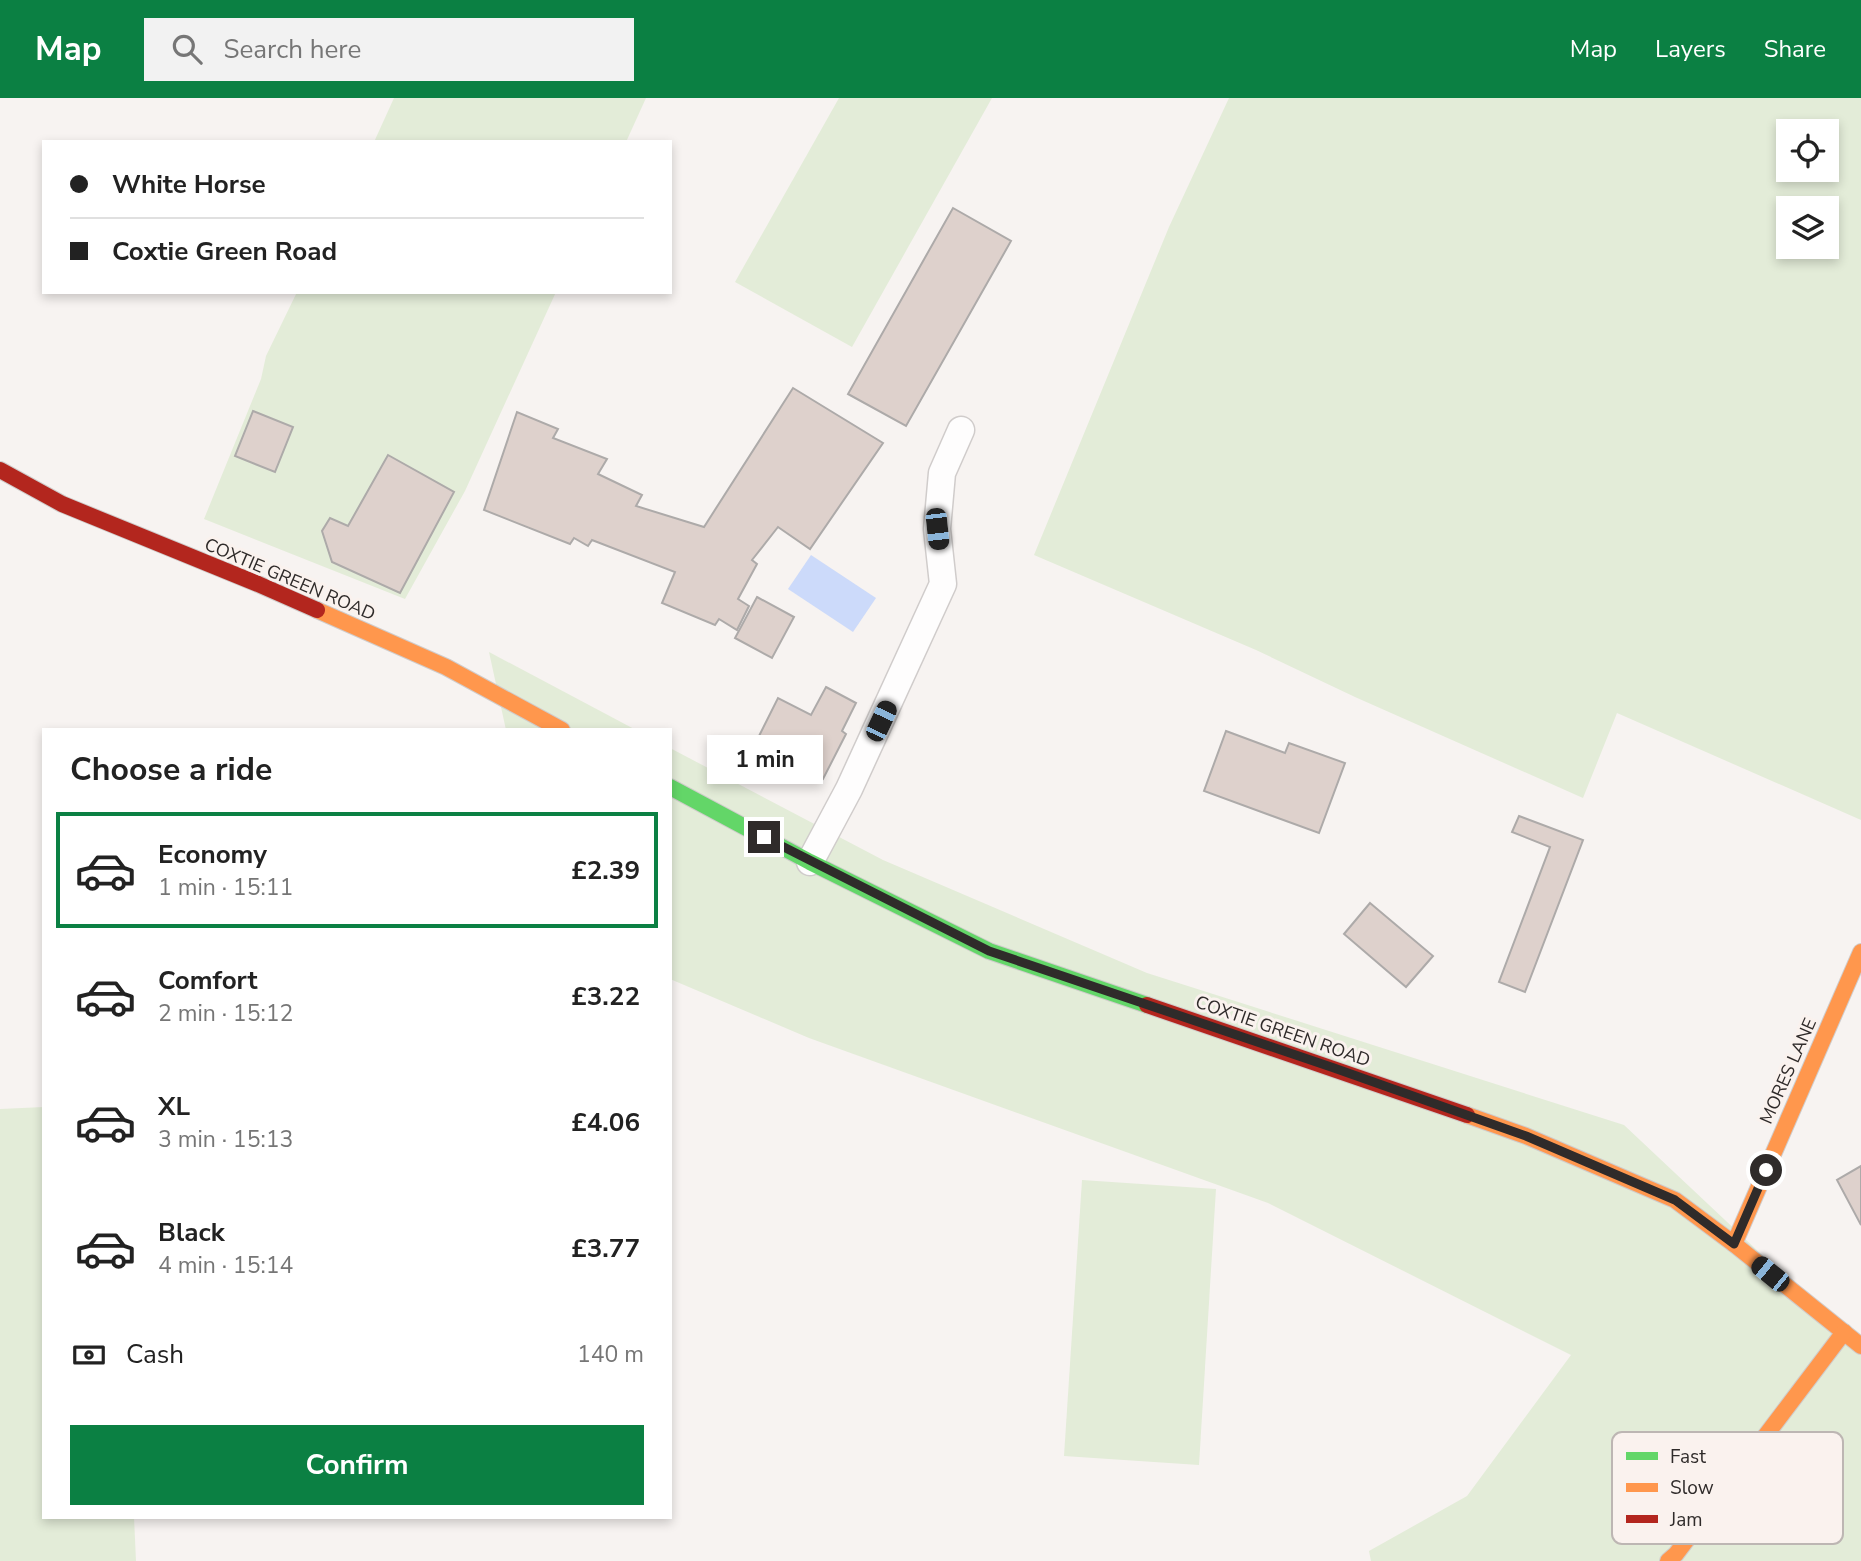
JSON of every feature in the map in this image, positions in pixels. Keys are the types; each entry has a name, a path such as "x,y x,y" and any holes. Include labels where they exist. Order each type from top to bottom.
{"street":[{"name":"COXTIE GREEN ROAD","path":"0,470 62,504 258,584 446,667 558,728"},
{"name":"COXTIE GREEN ROAD","path":"672,788 810,862 989,951 1526,1136 1675,1200 1861,1346"},
{"name":"MORES LANE","path":"1734,1244 1861,952"},
{"path":"1768,1432 1844,1332"},
{"path":"1668,1561 1684,1544"}],"lane":[{"path":"810,862 849,789 943,584 937,529 942,473 961,430"}],"green space":[{"path":"394,98 646,98 627,140 375,140"},
{"path":"839,98 992,98 852,347 735,282"},
{"path":"1229,98 1861,98 1861,820 1617,713 1583,798 1256,650 1034,555 1169,227"},
{"path":"296,294 555,294 465,491 405,599 204,519 261,379 266,356"},
{"path":"489,652 632,728 506,728"},
{"path":"672,749 883,860 1147,973 1624,1125 1861,1346 1861,1561 1371,1561 1369,1551 1467,1496 1571,1355 1268,1203 809,1038 672,980"},
{"path":"42,1107 42,1519 134,1519 136,1561 0,1561 0,1109"},
{"path":"1082,1180 1216,1189 1199,1465 1064,1456"}],"water":[{"path":"811,555 876,598 853,632 788,589"}],"building":[{"path":"953,208 1011,241 906,426 848,394"},
{"path":"793,388 883,443 810,549 778,527 752,560 757,564 738,599 749,606 737,630 719,619 715,625 662,603 675,572 592,540 588,546 574,538 570,544 484,510 517,412 558,429 553,438 607,459 598,474 642,495 636,506 704,527"},
{"path":"253,411 293,427 275,472 235,456"},
{"path":"388,455 454,492 400,593 332,562 322,531 330,518 348,526"},
{"path":"757,597 794,617 772,658 735,638"},
{"path":"826,687 856,703 842,731 846,734 823,779 755,744 778,698 811,715"},
{"path":"1226,731 1285,753 1289,743 1345,763 1319,833 1204,791"},
{"path":"1519,816 1583,840 1525,992 1499,982 1550,847 1512,832"},
{"path":"1370,903 1433,956 1406,987 1344,934"},
{"path":"1861,1166 1861,1225 1837,1180"}],"traffic: fast":[{"path":"672,788 810,862 989,951 1147,1005"}],"traffic: slow":[{"path":"317,610 446,667 558,728"},
{"path":"1734,1244 1861,952"},
{"path":"1467,1115 1526,1136 1675,1200 1861,1346"},
{"path":"1768,1432 1844,1332"},
{"path":"1668,1561 1684,1544"}],"traffic: jam":[{"path":"0,470 62,504 317,610"},
{"path":"1147,1005 1467,1115"}],"route":[{"path":"764,837 989,951 1526,1136 1675,1200 1734,1244 1766,1170"}]}
